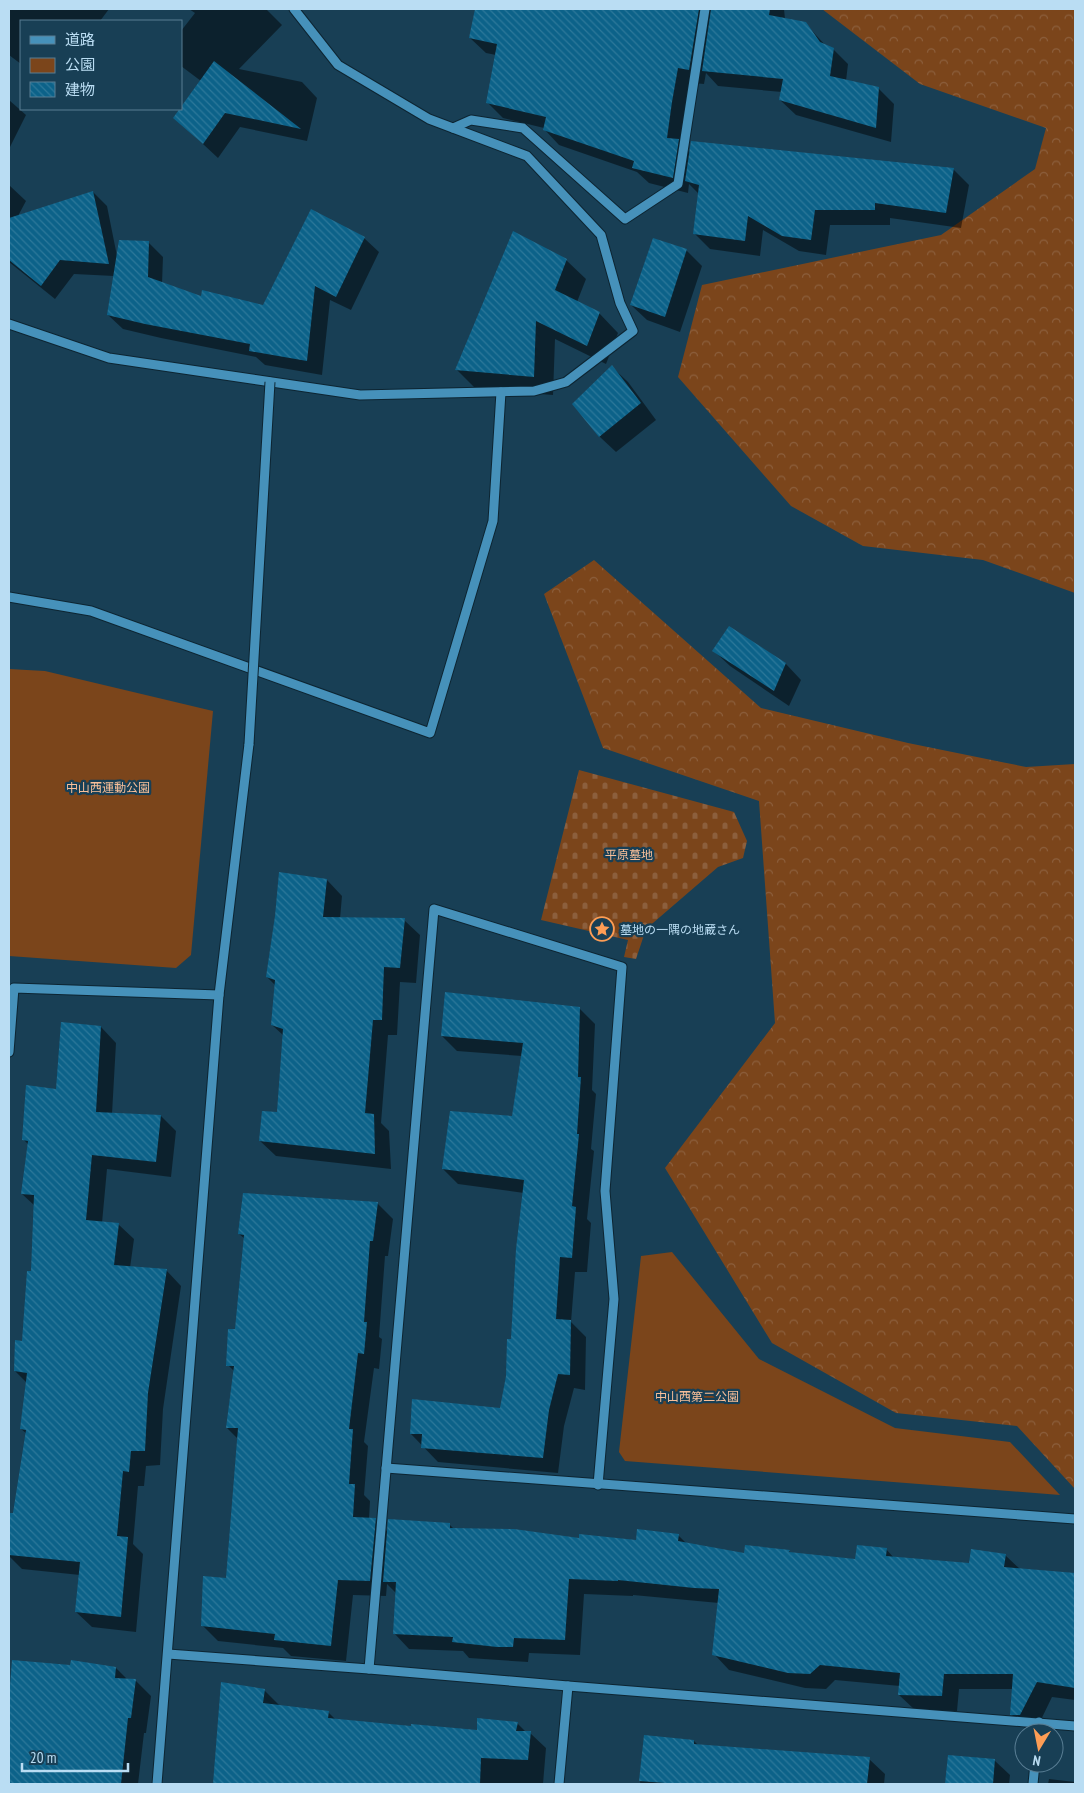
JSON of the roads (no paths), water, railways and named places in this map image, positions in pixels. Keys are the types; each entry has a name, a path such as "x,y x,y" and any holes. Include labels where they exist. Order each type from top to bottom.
{"street":[{"path":"9,324 109,358 360,395 534,391 566,382 633,331 620,303 601,235 526,156 429,119 338,65 294,9"},
{"path":"453,128 472,120 523,128 625,219 678,184 705,9"},
{"path":"157,1784 219,994 249,744 270,382"},
{"path":"9,597 91,611 430,733 493,522 501,392"},
{"path":"369,1669 434,909 622,968 605,1191 614,1299 598,1485"},
{"path":"9,1052 14,988 219,994"},
{"path":"386,1468 1075,1519"},
{"path":"168,1654 1075,1726"},
{"path":"559,1784 568,1686"}],"place":[{"name":"墓地の一隅の地蔵さん","path":"602,929"}],"park label":[{"name":"中山西運動公園","path":"108,787"},
{"name":"平原墓地","path":"629,854"},
{"name":"中山西第二公園","path":"697,1396"}]}
